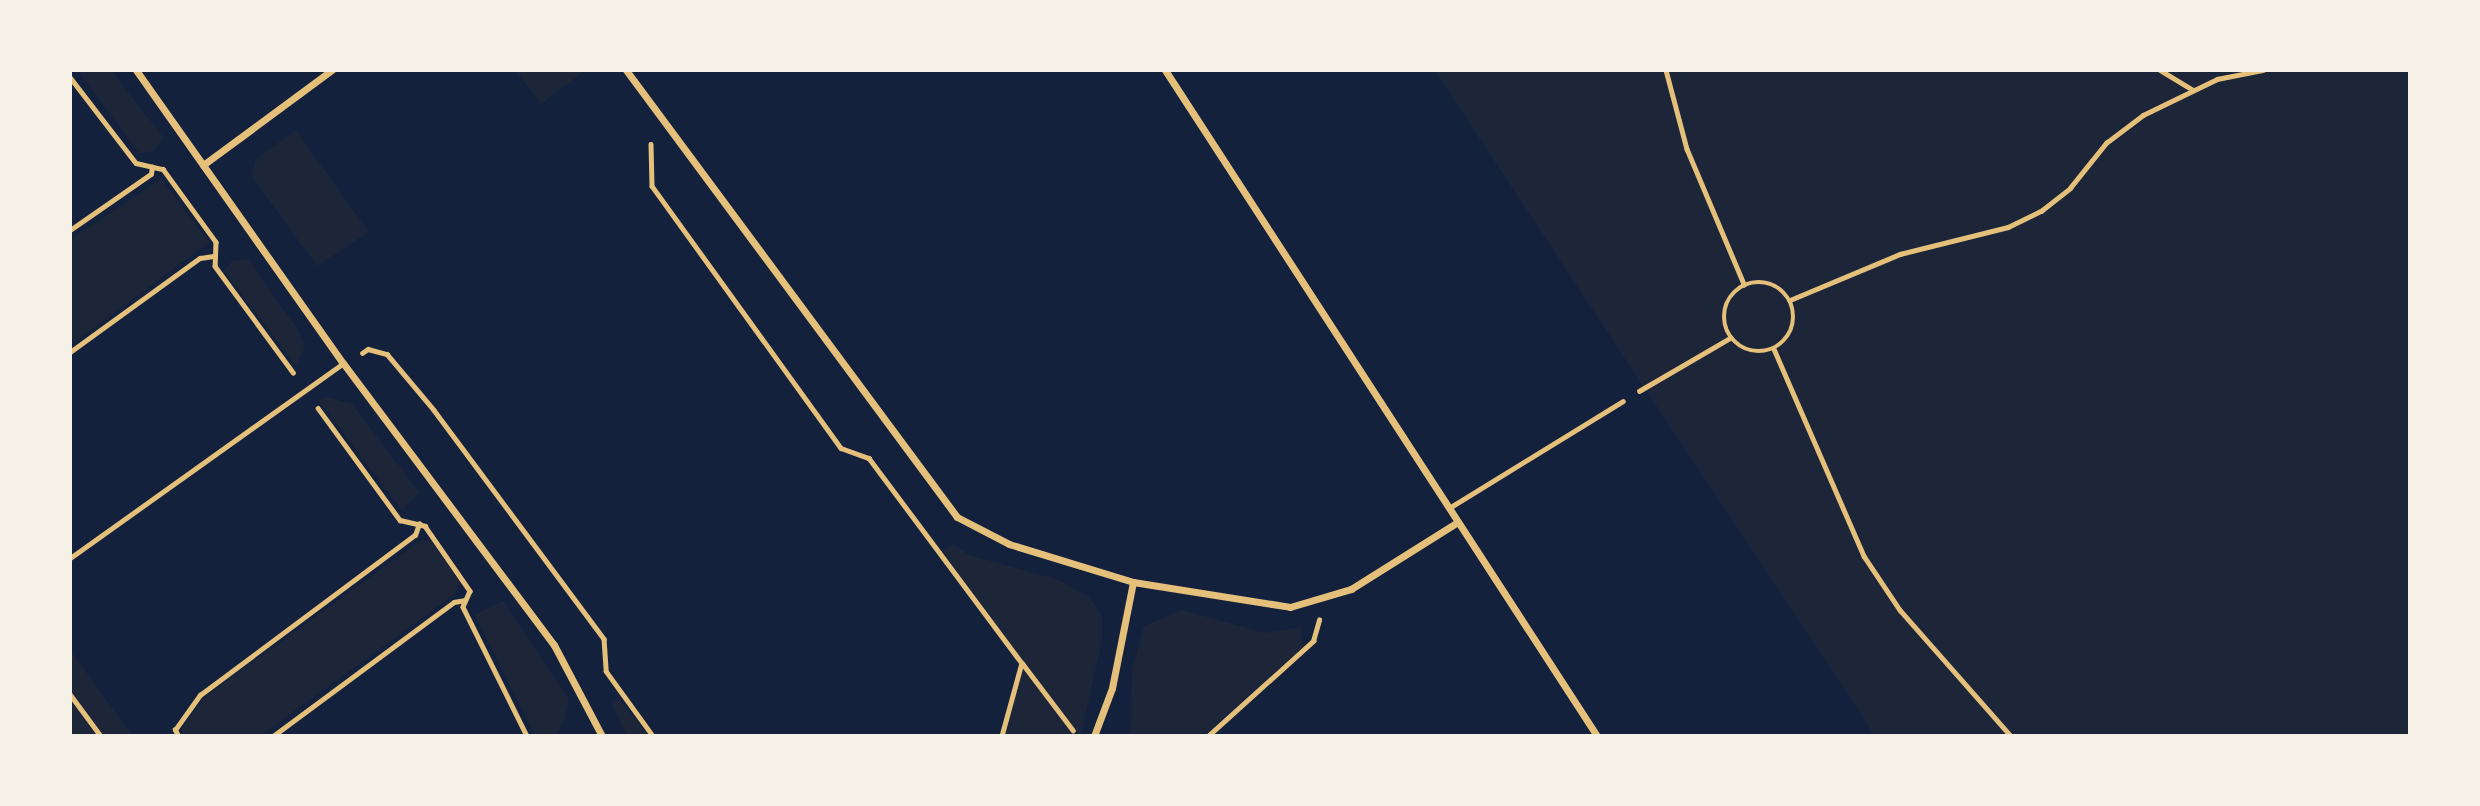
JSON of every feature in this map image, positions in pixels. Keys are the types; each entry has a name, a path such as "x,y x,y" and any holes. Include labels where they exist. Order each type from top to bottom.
{"street":[{"path":"136,70 343,363 554,645 602,736"},
{"path":"203,165 332,70"},
{"path":"626,70 957,517 1009,544 1133,582 1290,607 1324,601 1351,589 1458,522"},
{"path":"1165,70 1597,736"},
{"path":"1094,736 1112,688 1133,582"}],"lane":[{"path":"70,558 343,363"},
{"path":"1449,508 1623,401"}],"path":[{"path":"1666,70 1687,149 1744,284"},
{"path":"2160,70 2193,89"},
{"path":"1790,300 1900,254 2008,227 2041,211 2070,188 2106,143 2143,115 2193,89 2263,70"},
{"path":"663,120 651,137 652,186 841,448 869,458 1077,736"},
{"path":"70,230 151,174 152,167"},
{"path":"70,352 200,258 215,256"},
{"path":"1765,282 1790,300 1794,322 1784,342 1774,349 1750,351 1730,338 1724,307 1744,284 1765,282"},
{"path":"1623,401 1730,338"},
{"path":"343,363 368,349 387,354 434,411 604,639 606,671 653,736"},
{"path":"1774,349 1864,556 1900,610 2011,736"},
{"path":"178,736 175,730 200,695 415,535 419,524"},
{"path":"273,736 454,602 466,600"},
{"path":"1208,736 1313,641 1324,601"},
{"path":"1002,736 1022,663"},
{"path":"70,694 101,736"}],"shaded area":[{"path":"77,70 111,70 164,138 154,151 139,153"},
{"path":"515,70 586,70 541,104"},
{"path":"1434,70 2410,70 2410,736 1875,736"},
{"path":"296,130 369,232 317,266 252,177 256,159"},
{"path":"161,179 209,242 70,346 70,240"},
{"path":"248,259 300,333 305,347 296,366 224,271 232,261"},
{"path":"326,397 352,404 420,493 402,510 319,401"},
{"path":"430,540 460,581 455,594 260,736 185,736 181,730 204,697 420,541"},
{"path":"954,544 969,555 1059,580 1089,597 1102,616 1102,642 1080,736 1003,736 1022,661 942,550"},
{"path":"503,601 569,700 565,720 555,736 535,736 475,615"},
{"path":"1182,610 1265,633 1301,627 1303,647 1203,736 1130,736 1132,672 1144,626"},
{"path":"70,650 133,736 70,736"},
{"path":"619,698 649,736 627,736 612,705"}]}
